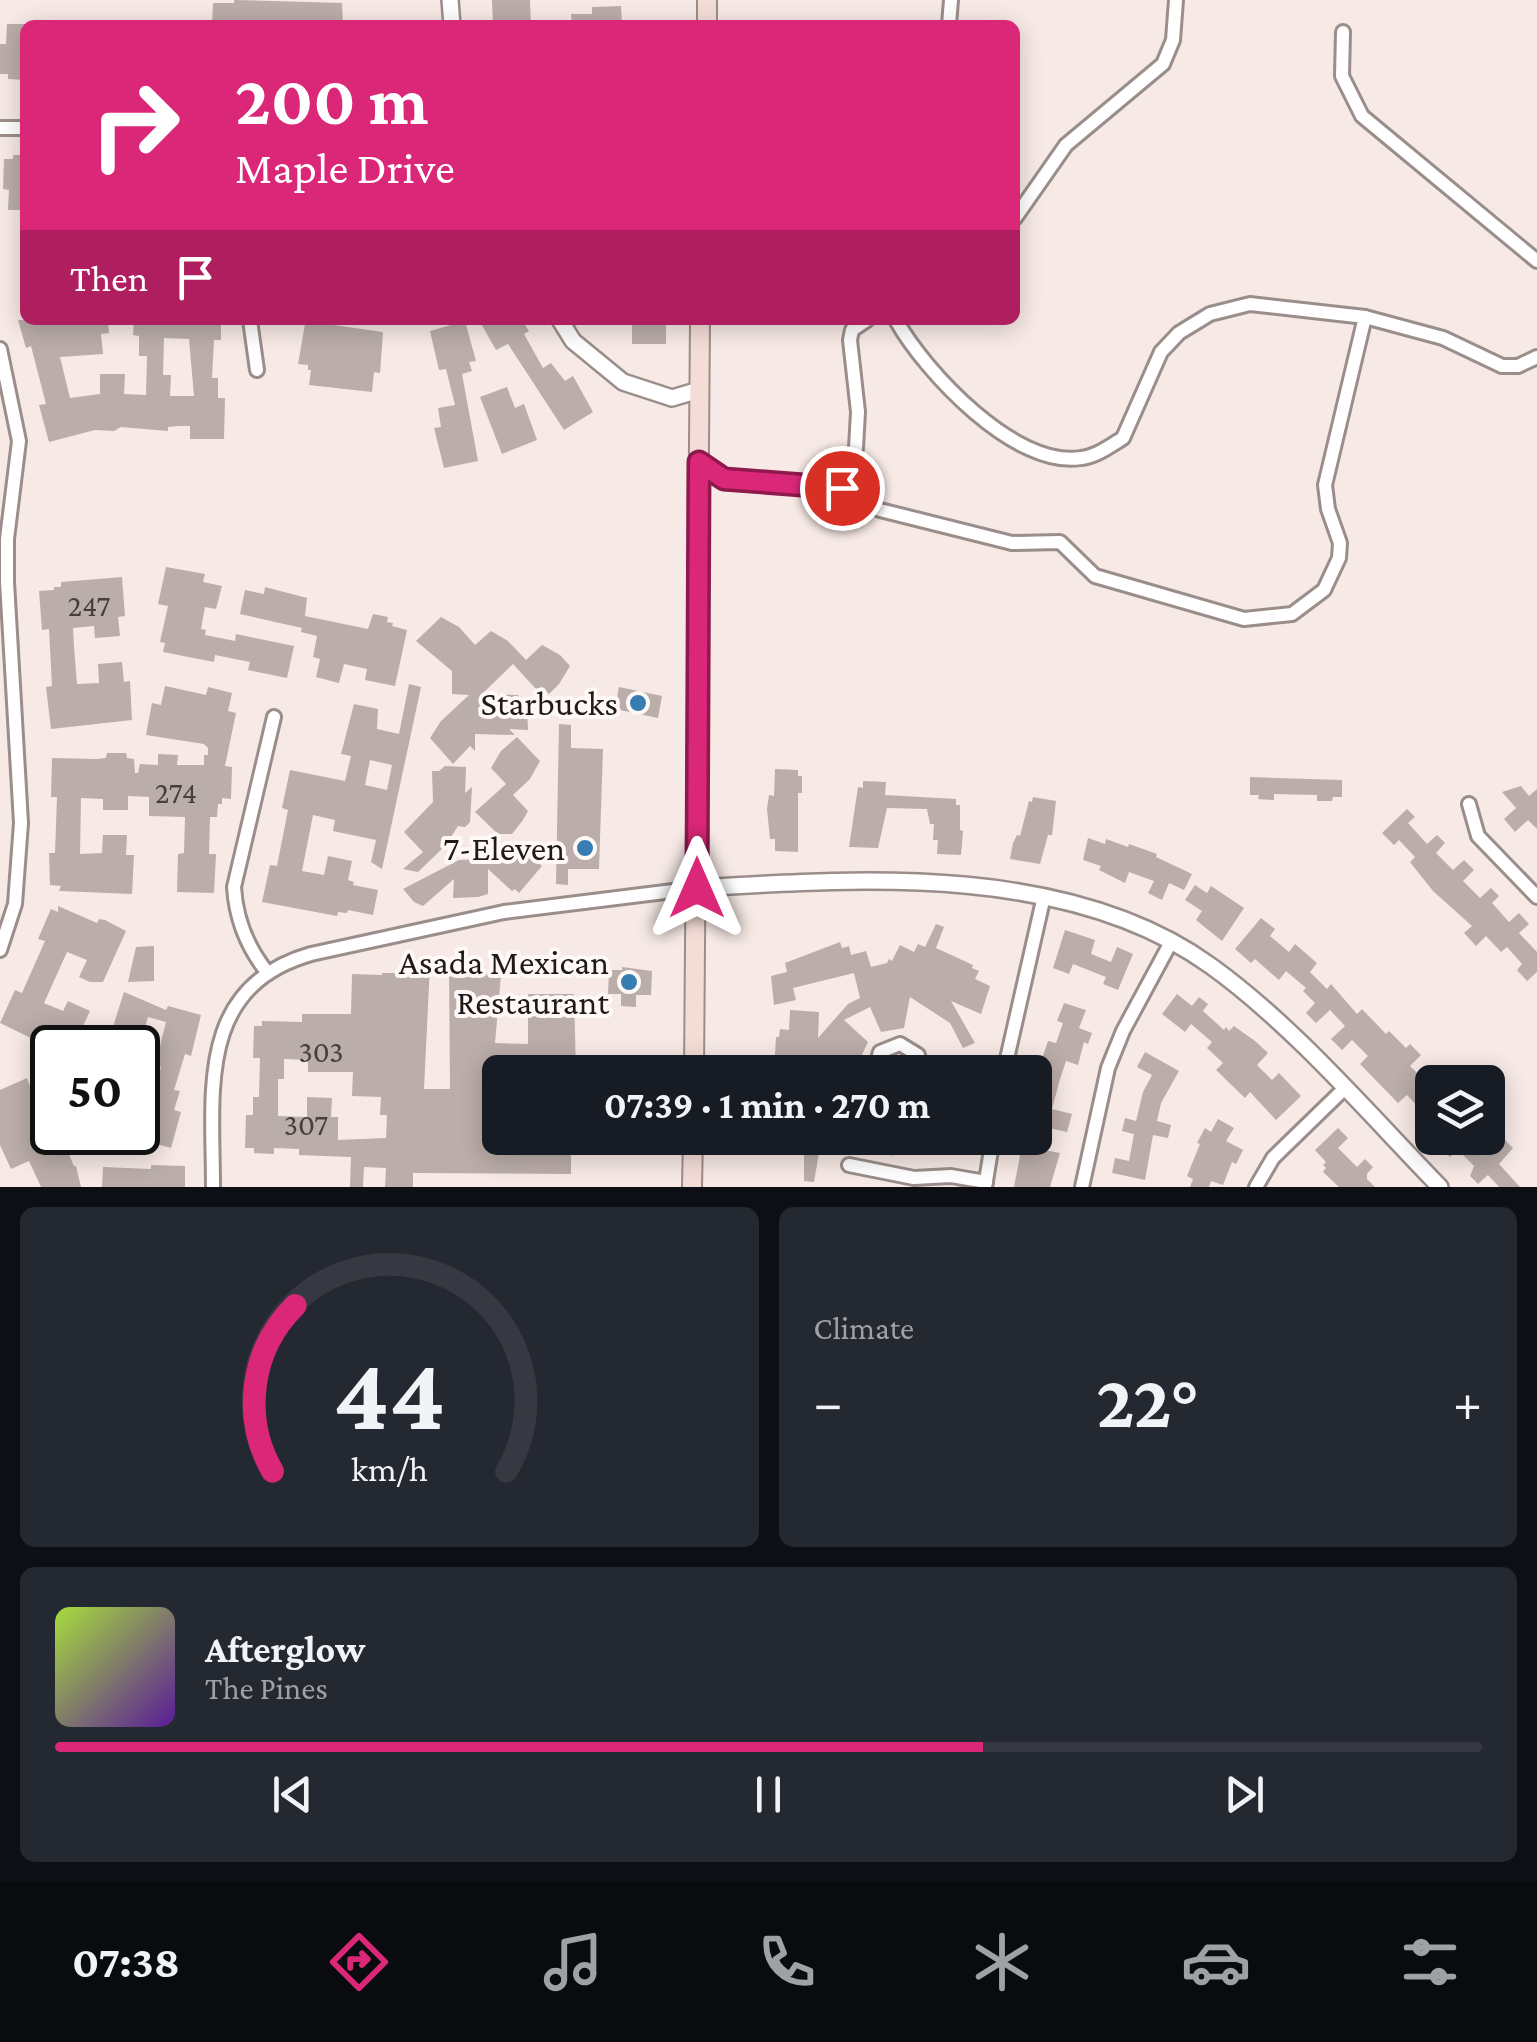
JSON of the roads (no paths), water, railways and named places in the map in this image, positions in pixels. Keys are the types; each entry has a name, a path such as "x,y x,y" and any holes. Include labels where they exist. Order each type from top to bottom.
{"main road":[{"path":"694,1055 700,325"},
{"path":"692,1187 693,1155"}],"street":[{"path":"1020,211 1066,146 1162,64 1173,40 1176,0"},
{"path":"1344,32 1342,76 1362,116 1537,262"},
{"path":"900,325 944,383 1013,443 1061,459 1082,458 1123,438 1160,352 1179,332 1210,314 1250,304 1365,317 1443,338 1502,366 1518,366 1537,357"},
{"path":"699,462 724,479 842,488 880,510 1012,543 1060,542 1095,576 1244,620 1292,614 1324,590 1339,558 1340,543 1325,486 1365,317"},
{"path":"251,325 257,370"},
{"path":"563,325 572,341 623,382 672,398 699,390"},
{"path":"842,488 856,448 858,412 850,340 852,330 860,325"},
{"path":"0,349 18,441 7,568 21,823 15,904 0,950"},
{"path":"267,972 246,940 235,907 234,887 274,717"},
{"path":"1469,804 1478,836 1537,897"},
{"path":"214,1187 215,1056 223,1028 241,996 267,972 287,961 504,912 697,888 912,881 1074,901 1109,912 1208,963 1241,989 1345,1088 1440,1187"},
{"path":"1008,1055 1044,896"},
{"path":"1082,1187 1108,1068 1122,1030 1171,942"},
{"path":"879,1055 900,1044 916,1055"},
{"path":"1256,1187 1273,1158 1345,1088"},
{"path":"849,1166 914,1178 950,1176 985,1184 990,1155"}],"place":[{"name":"Starbucks","path":"638,703"},
{"name":"7-Eleven","path":"585,848"},
{"name":"Asada Mexican Restaurant","path":"629,982"}]}
